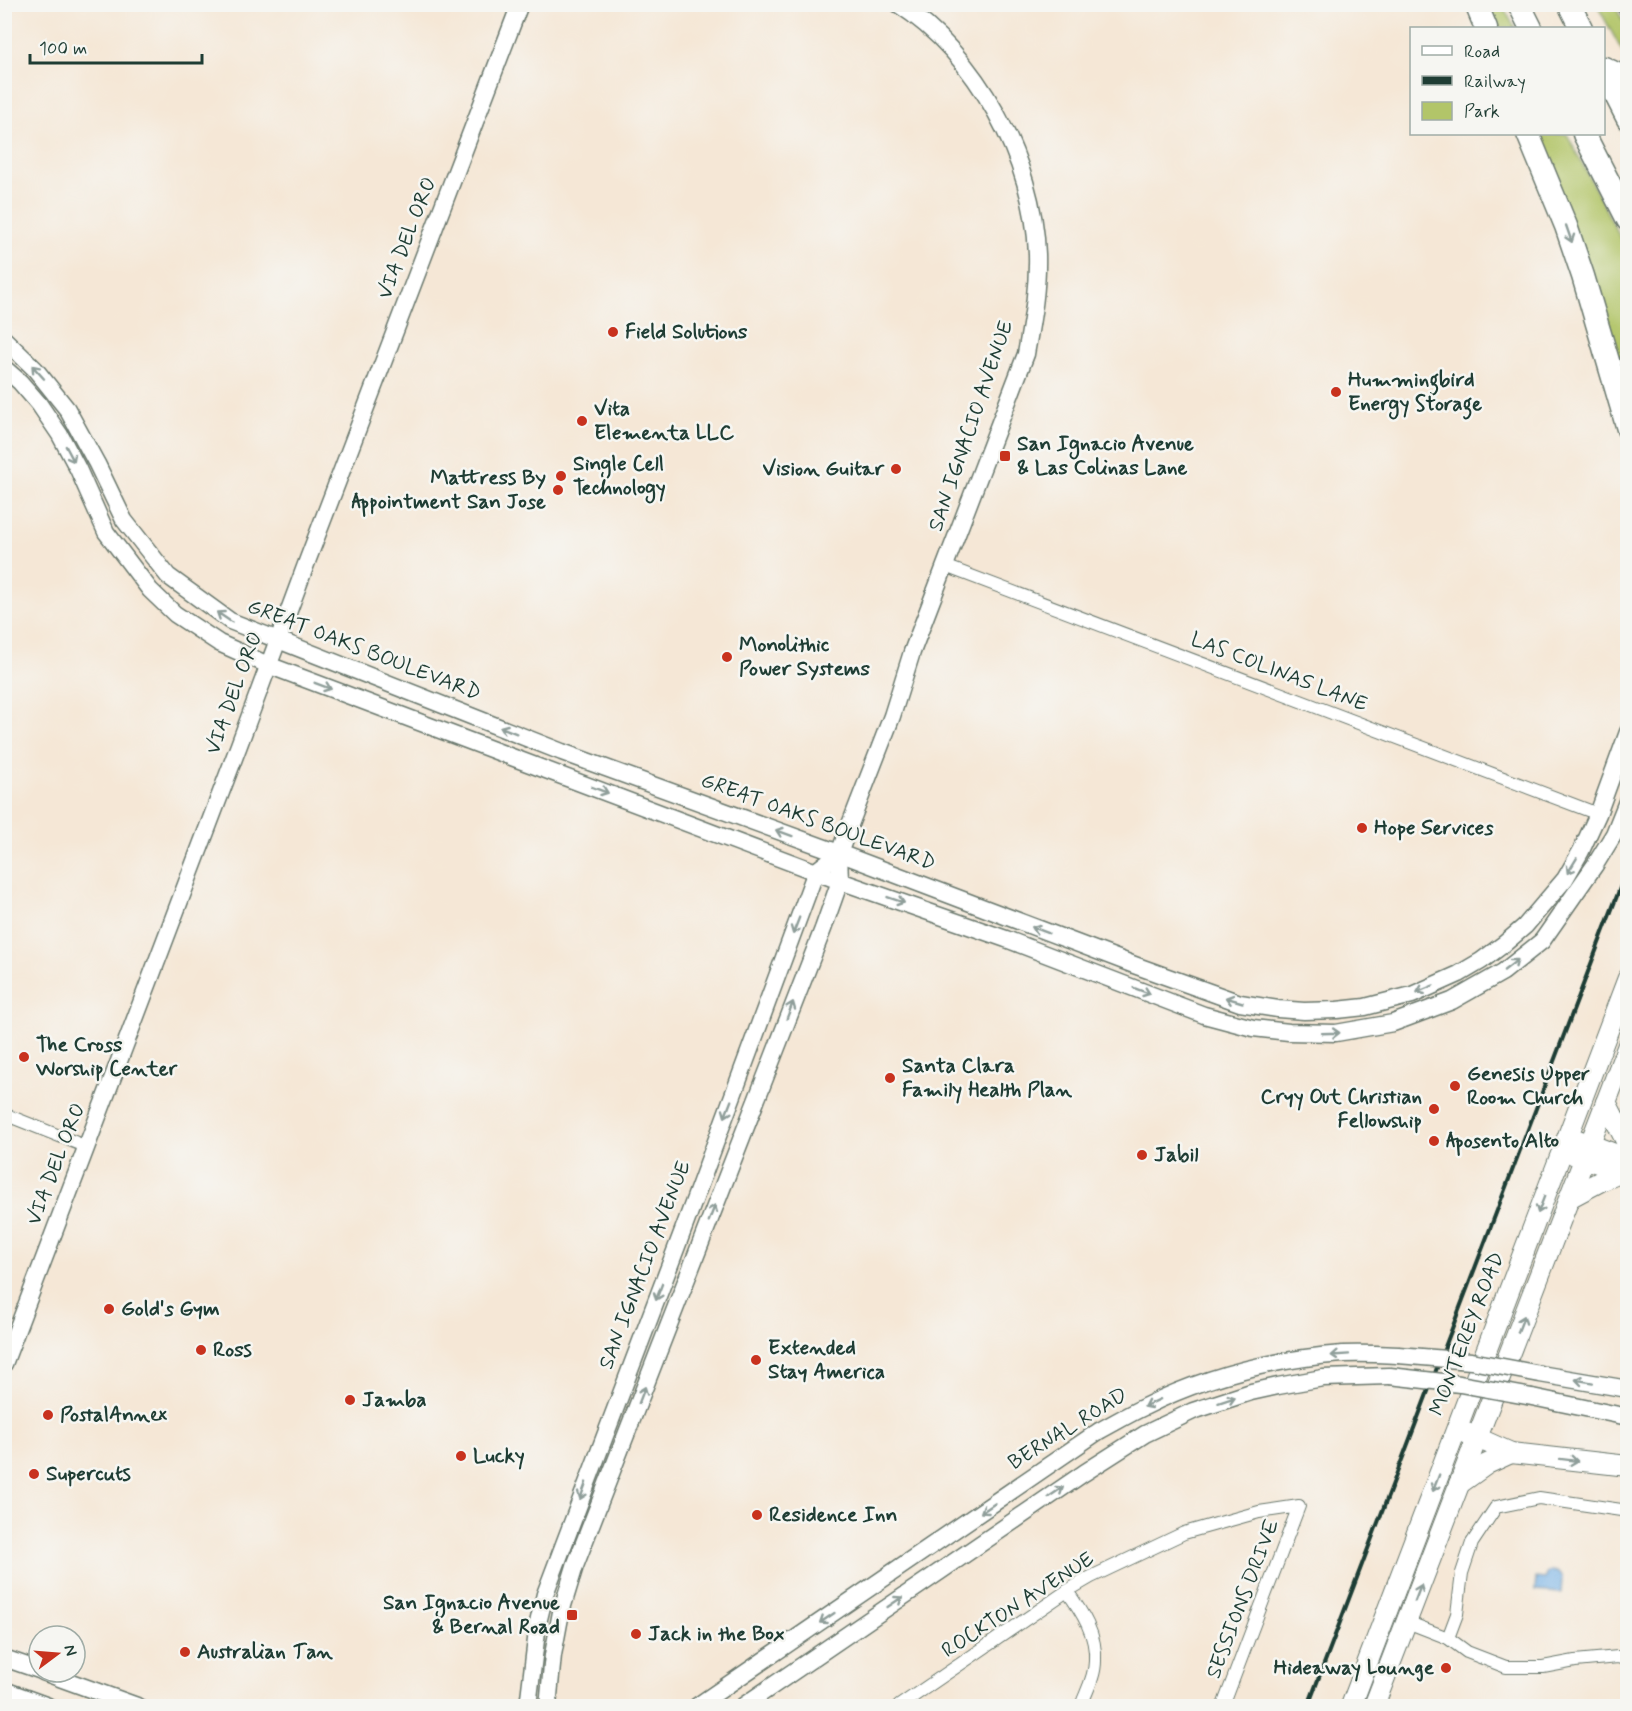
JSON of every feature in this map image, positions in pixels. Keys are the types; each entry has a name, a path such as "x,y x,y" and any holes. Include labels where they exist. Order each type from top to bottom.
{"highway":[{"path":"1476,4 1486,27"},
{"path":"1519,4 1530,27"},
{"path":"1569,4 1580,27"},
{"path":"1605,70 1625,78 1628,82"},
{"path":"1605,72 1628,119"},
{"path":"1528,135 1566,226 1583,276 1628,429"},
{"path":"1585,135 1628,220"}],"main road":[{"name":"VIA DEL ORO","path":"4,1364 520,4"},
{"name":"SAN IGNACIO AVENUE","path":"549,1705 553,1655 561,1612 575,1566 840,880 839,853 892,716 912,652 1026,354 1035,306 1037,254 1033,215 1010,141 992,105 946,43 898,4"},
{"name":"GREAT OAKS BOULEVARD","path":"4,339 35,369 67,409 124,520 168,576 230,621 562,752 1240,1003 1278,1010 1304,1011 1365,1007 1412,995 1459,974 1504,945 1532,919 1564,879 1581,851 1598,814 1628,732"},
{"path":"4,368 39,404 60,435 106,532 150,590 175,614 219,643 268,665 840,880 1006,939 1204,1015 1253,1028 1289,1032 1336,1033 1393,1023 1452,1001 1503,972 1542,941 1614,834 1628,799"},
{"path":"545,769 562,752"},
{"path":"1595,865 1593,854 1605,821 1598,814"},
{"path":"816,871 839,853"},
{"name":"SAN IGNACIO AVENUE","path":"528,1707 541,1607 816,871"},
{"path":"1088,971 1095,951"},
{"name":"MONTEREY ROAD","path":"1351,1707 1628,978"},
{"path":"1374,1707 1628,1045"},
{"path":"1606,1102 1628,1145"},
{"path":"1565,1143 1626,1168"},
{"path":"1569,1198 1626,1168"},
{"name":"BERNAL ROAD","path":"697,1707 1099,1431 1144,1407 1203,1382 1257,1367 1345,1354 1398,1355 1471,1361 1628,1389"},
{"path":"743,1707 1084,1473 1145,1434 1193,1412 1251,1392 1323,1378 1390,1376 1428,1379 1628,1417"},
{"path":"1456,1428 1511,1453 1628,1466"},
{"path":"1459,1484 1487,1464 1511,1453"},
{"path":"4,1658 27,1666"},
{"path":"76,1684 137,1707"},
{"path":"4,1690 48,1707"}],"street":[{"name":"LAS COLINAS LANE","path":"945,566 1598,814"},
{"path":"4,1114 87,1147"},
{"path":"604,1436 621,1449"},
{"path":"1448,1638 1456,1614 1462,1573 1472,1543 1496,1507 1539,1498 1628,1511"},
{"name":"ROCKTON AVENUE","path":"899,1707 1091,1577 1184,1533 1258,1512 1299,1506"},
{"name":"SESSIONS DRIVE","path":"1222,1707 1299,1506"},
{"path":"1067,1592 1081,1611 1092,1634 1095,1661 1081,1707"},
{"path":"1407,1622 1448,1638 1467,1652 1506,1668 1544,1667 1618,1657 1628,1660"}],"green space":[{"path":"1479,5 1502,5 1514,27 1489,27"},
{"path":"1597,5 1614,5 1627,27 1627,60"},
{"path":"1538,135 1568,135 1627,251 1627,389"}],"water":[{"path":"1551,1571 1557,1572 1562,1577 1561,1593 1535,1591 1536,1578 1545,1579"}],"railway":[{"path":"1308,1706 1628,867"}],"place":[{"name":"Field Solutions","path":"613,332"},
{"name":"Hummingbird Energy Storage","path":"1336,392"},
{"name":"Vita Elementa LLC","path":"582,421"},
{"name":"San Ignacio Avenue & Las Colinas Lane","path":"1005,456"},
{"name":"Vision Guitar","path":"896,469"},
{"name":"Single Cell Technology","path":"561,476"},
{"name":"Mattress By Appointment San Jose","path":"558,490"},
{"name":"Monolithic Power Systems","path":"727,657"},
{"name":"Hope Services","path":"1362,828"},
{"name":"The Cross Worship Center","path":"24,1057"},
{"name":"Santa Clara Family Health Plan","path":"890,1078"},
{"name":"Genesis Upper Room Church","path":"1455,1086"},
{"name":"Cryy Out Christian Fellowship","path":"1434,1109"},
{"name":"Aposento Alto","path":"1434,1141"},
{"name":"Jabil","path":"1142,1155"},
{"name":"Gold's Gym","path":"109,1309"},
{"name":"Ross","path":"201,1350"},
{"name":"Extended Stay America","path":"756,1360"},
{"name":"Jamba","path":"350,1400"},
{"name":"PostalAnnex","path":"48,1415"},
{"name":"Lucky","path":"461,1456"},
{"name":"Supercuts","path":"34,1474"},
{"name":"Residence Inn","path":"757,1515"},
{"name":"San Ignacio Avenue & Bernal Road","path":"572,1615"},
{"name":"Jack in the Box","path":"636,1634"},
{"name":"Australian Tan","path":"185,1652"},
{"name":"Hideaway Lounge","path":"1446,1668"}]}
